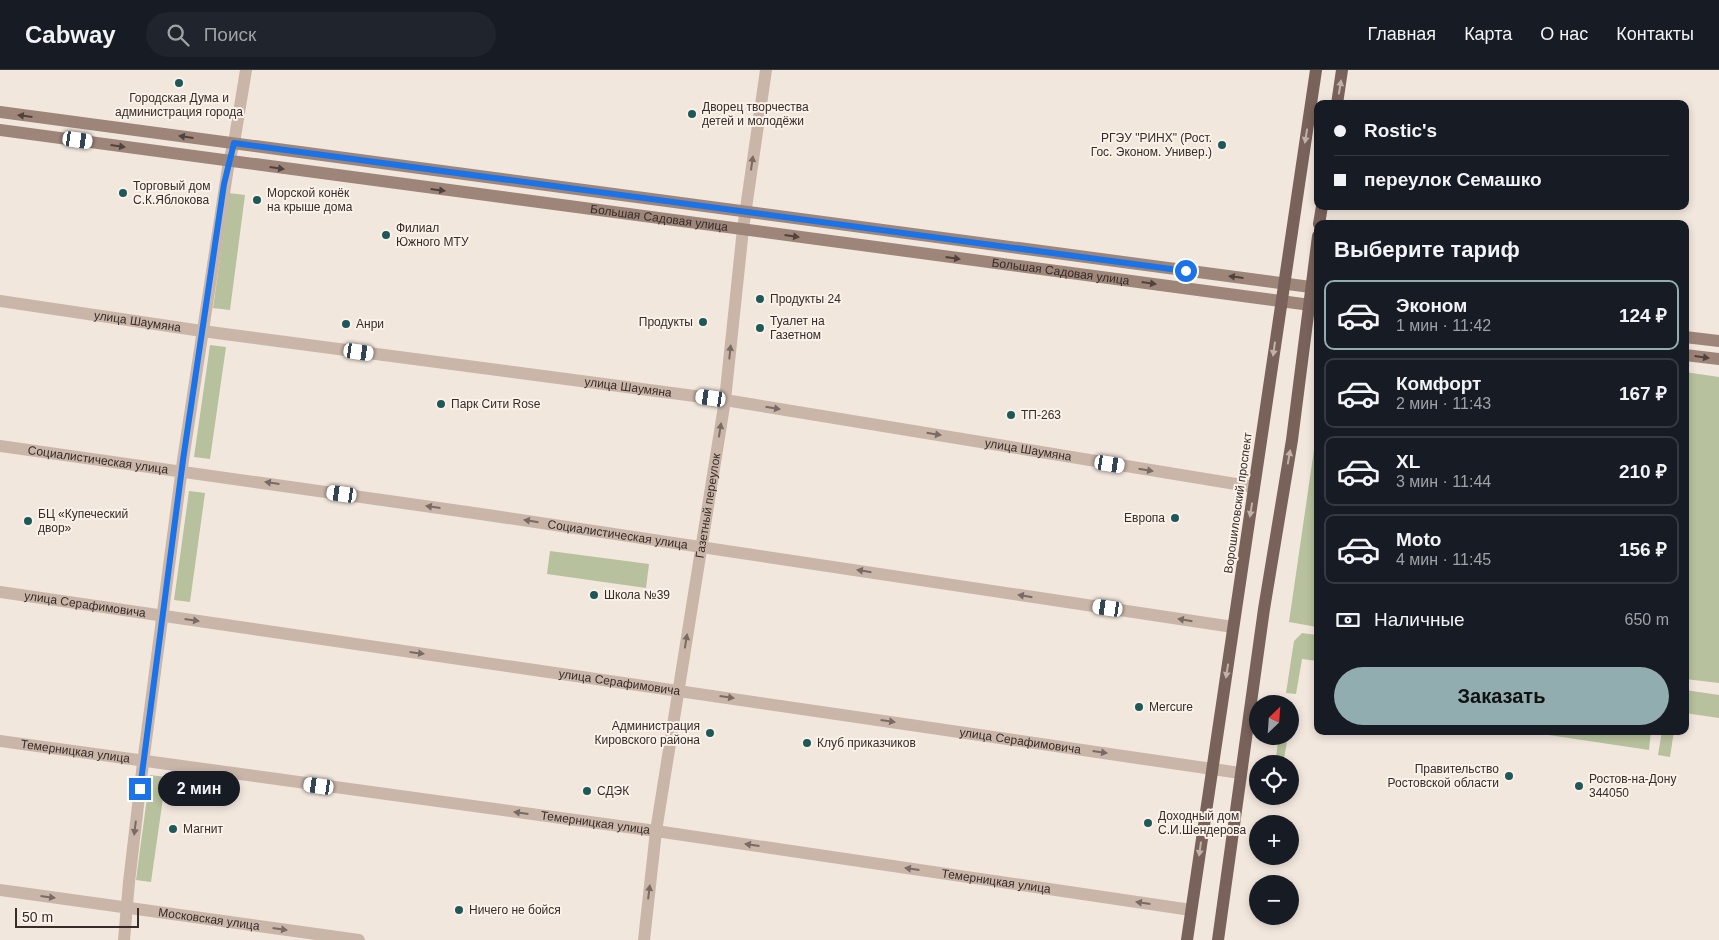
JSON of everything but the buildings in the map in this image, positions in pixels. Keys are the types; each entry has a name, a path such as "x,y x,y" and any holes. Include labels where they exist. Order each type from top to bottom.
{"main road":[{"name":"Ворошиловский проспект","path":"1187,940 1316,70"},
{"path":"1338,100 1342,70"},
{"name":"Большая Садовая улица","path":"0,112 1314,287"},
{"name":"Большая Садовая улица","path":"0,130 1314,305"},
{"path":"1218,940 1240,773 1314,305"},
{"path":"1689,337 1719,341"},
{"path":"1689,355 1719,359"}],"street":[{"path":"124,940 143,763 182,471 229,161 234,143 246,70"},
{"name":"Газетный переулок","path":"644,940 656,832 725,400 743,229 766,70"},
{"name":"улица Шаумяна","path":"0,301 202,331 725,400 1254,487"},
{"name":"Социалистическая улица","path":"0,446 701,547 1233,627"},
{"name":"улица Серафимовича","path":"0,592 1240,773"},
{"name":"Темерницкая улица","path":"0,741 143,763 656,832 1191,910"},
{"name":"Московская улица","path":"0,890 358,940"}],"green space":[{"path":"229,193 245,195 230,310 213,308"},
{"path":"210,345 226,347 210,459 194,457"},
{"path":"1689,373 1719,377 1719,683 1689,679"},
{"path":"1314,450 1314,626 1289,622"},
{"path":"189,491 205,493 190,602 174,600"},
{"path":"550,551 649,564 646,588 547,574"},
{"path":"1302,633 1314,635 1314,661 1302,659 1296,694 1286,693 1294,641"},
{"path":"1689,691 1719,695 1719,718 1689,714"},
{"path":"1549,735 1651,735 1649,750"},
{"path":"1661,735 1673,735 1670,757 1658,755"},
{"path":"1278,745 1286,745 1285,755 1276,755"},
{"path":"150,775 166,777 151,882 136,880"}],"place":[{"name":"Городская Дума и администрация города","path":"179,83"},
{"name":"Дворец творчества детей и молодёжи","path":"692,114"},
{"name":"РГЭУ \"РИНХ\" (Рост. Гос. Эконом. Универ.)","path":"1222,145"},
{"name":"Торговый дом С.К.Яблокова","path":"123,193"},
{"name":"Морской конёк на крыше дома","path":"257,200"},
{"name":"Филиал Южного МТУ","path":"386,235"},
{"name":"Продукты 24","path":"760,299"},
{"name":"Продукты","path":"703,322"},
{"name":"Анри","path":"346,324"},
{"name":"Туалет на Газетном","path":"760,328"},
{"name":"Парк Сити Rose","path":"441,404"},
{"name":"ТП-263","path":"1011,415"},
{"name":"Европа","path":"1175,518"},
{"name":"БЦ «Купеческий двор»","path":"28,521"},
{"name":"Школа №39","path":"594,595"},
{"name":"Mercure","path":"1139,707"},
{"name":"Администрация Кировского района","path":"710,733"},
{"name":"Клуб приказчиков","path":"807,743"},
{"name":"Правительство Ростовской области","path":"1509,776"},
{"name":"Ростов-на-Дону 344050","path":"1579,786"},
{"name":"СДЭК","path":"587,791"},
{"name":"Доходный дом С.И.Шендерова","path":"1148,823"},
{"name":"Магнит","path":"173,829"},
{"name":"Ничего не бойся","path":"459,910"}],"route":[{"path":"140,789 183,460 224,184 234,143 1186,271"}]}
